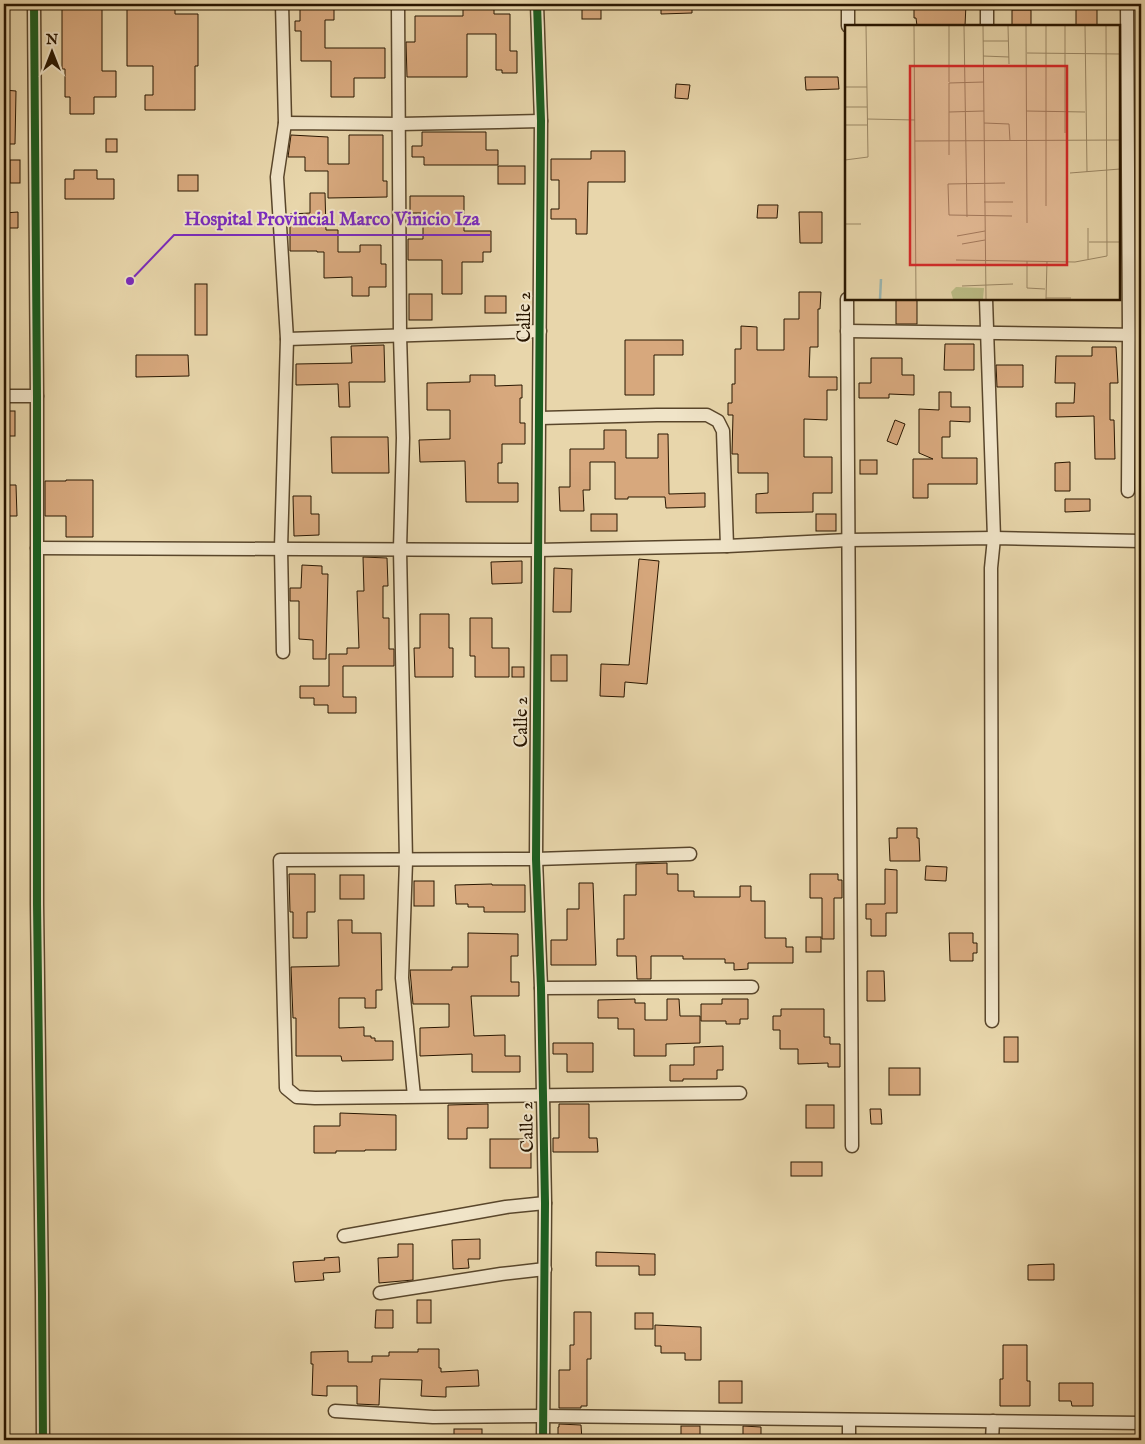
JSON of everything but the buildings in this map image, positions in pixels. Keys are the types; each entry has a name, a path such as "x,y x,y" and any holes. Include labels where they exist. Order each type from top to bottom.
{"street":[{"path":"34,4 37,396 37,904 43,1440"},
{"path":"282,4 285,123 277,177 287,339 281,548 283,652"},
{"path":"398,4 400,336 403,438 400,549 406,860 402,978 414,1096"},
{"name":"Calle 2","path":"537,4 541,121 536,859 541,988 545,1203 543,1440"},
{"path":"848,4 848,25"},
{"path":"987,4 987,25"},
{"path":"1127,4 1135,335 1128,491"},
{"path":"285,123 400,124 541,121"},
{"path":"848,300 852,1146"},
{"path":"986,300 994,538 991,568 992,1021"},
{"path":"287,339 540,331"},
{"path":"847,331 1135,335"},
{"path":"4,396 37,396"},
{"path":"540,418 657,414 707,415 718,421 723,431 727,546"},
{"path":"37,548 537,550 727,546 848,540 994,538 1141,541"},
{"path":"690,854 536,859 280,860 286,1088 297,1097 315,1098 740,1093"},
{"path":"541,988 752,987"},
{"path":"344,1236 506,1207 545,1203"},
{"path":"380,1293 545,1269"},
{"path":"335,1411 433,1417 543,1416 1141,1423"},
{"path":"849,1420 849,1440"},
{"path":"992,1440 993,1421"}],"cycle path":[{"path":"34,4 37,396 37,904 43,1440"},
{"path":"537,4 541,121 536,859 541,988 545,1203 543,1440"}],"place":[{"name":"Hospital Provincial Marco Vinicio Iza","path":"130,281"}]}
